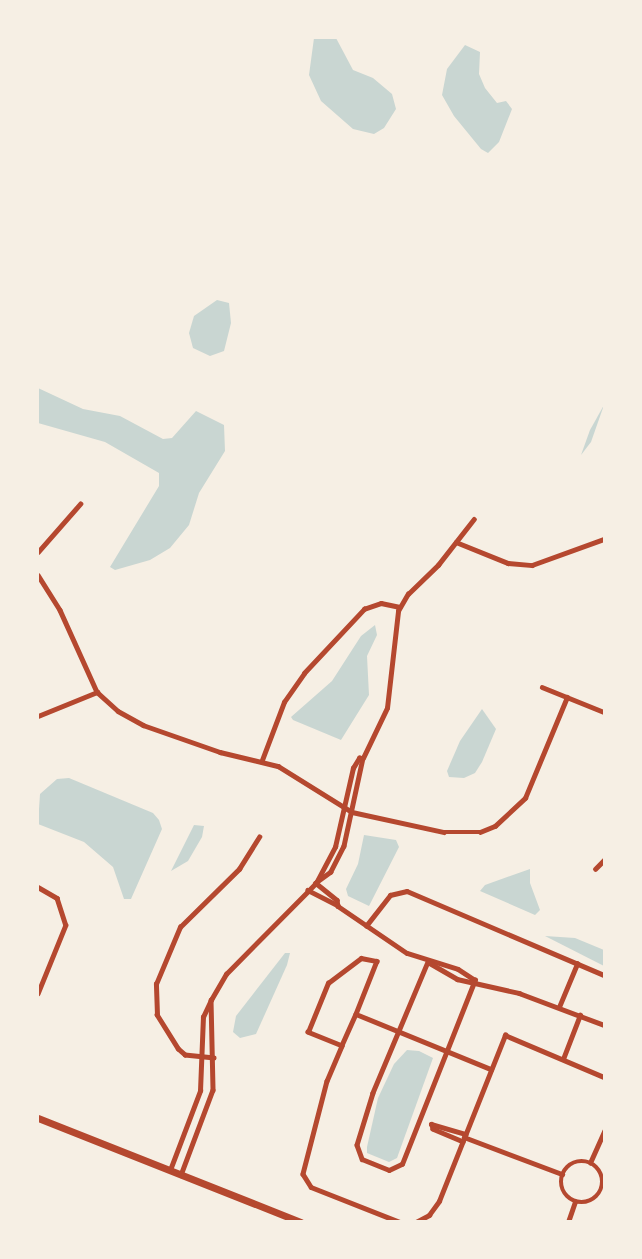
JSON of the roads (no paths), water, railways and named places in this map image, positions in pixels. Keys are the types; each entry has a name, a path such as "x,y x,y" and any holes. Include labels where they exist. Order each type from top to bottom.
{"main road":[{"path":"38,1118 301,1221"}],"street":[{"path":"38,552 80,504"},
{"path":"316,883 323,881 339,860 363,758 387,708 394,631 400,607 474,519"},
{"path":"456,542 508,562 532,565 604,539"},
{"path":"38,575 60,610 97,692 118,711 143,725 220,752 262,760 291,773 352,812 444,832 480,832 495,826 525,798 567,697"},
{"path":"262,760 284,702 304,673 364,609 381,603 400,607"},
{"path":"542,687 604,712"},
{"path":"38,716 97,692"},
{"path":"170,1170 200,1091 203,1017 226,974 316,883 335,847 353,768 363,758"},
{"path":"214,1058 185,1055 168,1035 157,1015 156,984 180,927 238,869 259,837"},
{"path":"595,869 604,860"},
{"path":"316,883 337,900 338,906"},
{"path":"38,887 53,894 60,904 66,925 38,994"},
{"path":"308,891 338,906 366,927 451,976 475,980 559,1007 604,1025"},
{"path":"366,927 390,895 407,891 604,975"},
{"path":"342,1046 308,1032 328,983 361,958 377,961 342,1046 317,1116 303,1169 305,1181 315,1189 400,1221"},
{"path":"428,962 458,969 475,980"},
{"path":"428,962 401,1032 368,1104 357,1145 359,1156 389,1170 397,1169 402,1164 475,980"},
{"path":"559,1007 577,964"},
{"path":"181,1175 213,1090 211,1000"},
{"path":"356,1014 491,1069"},
{"path":"562,1059 580,1015"},
{"path":"418,1221 439,1201 505,1035 604,1077"},
{"path":"419,1120 562,1174"},
{"path":"590,1163 604,1131"},
{"path":"574,1162 590,1163 600,1172 603,1190 593,1200 575,1202 563,1191 562,1174 574,1162"},
{"path":"568,1221 575,1202"}]}
